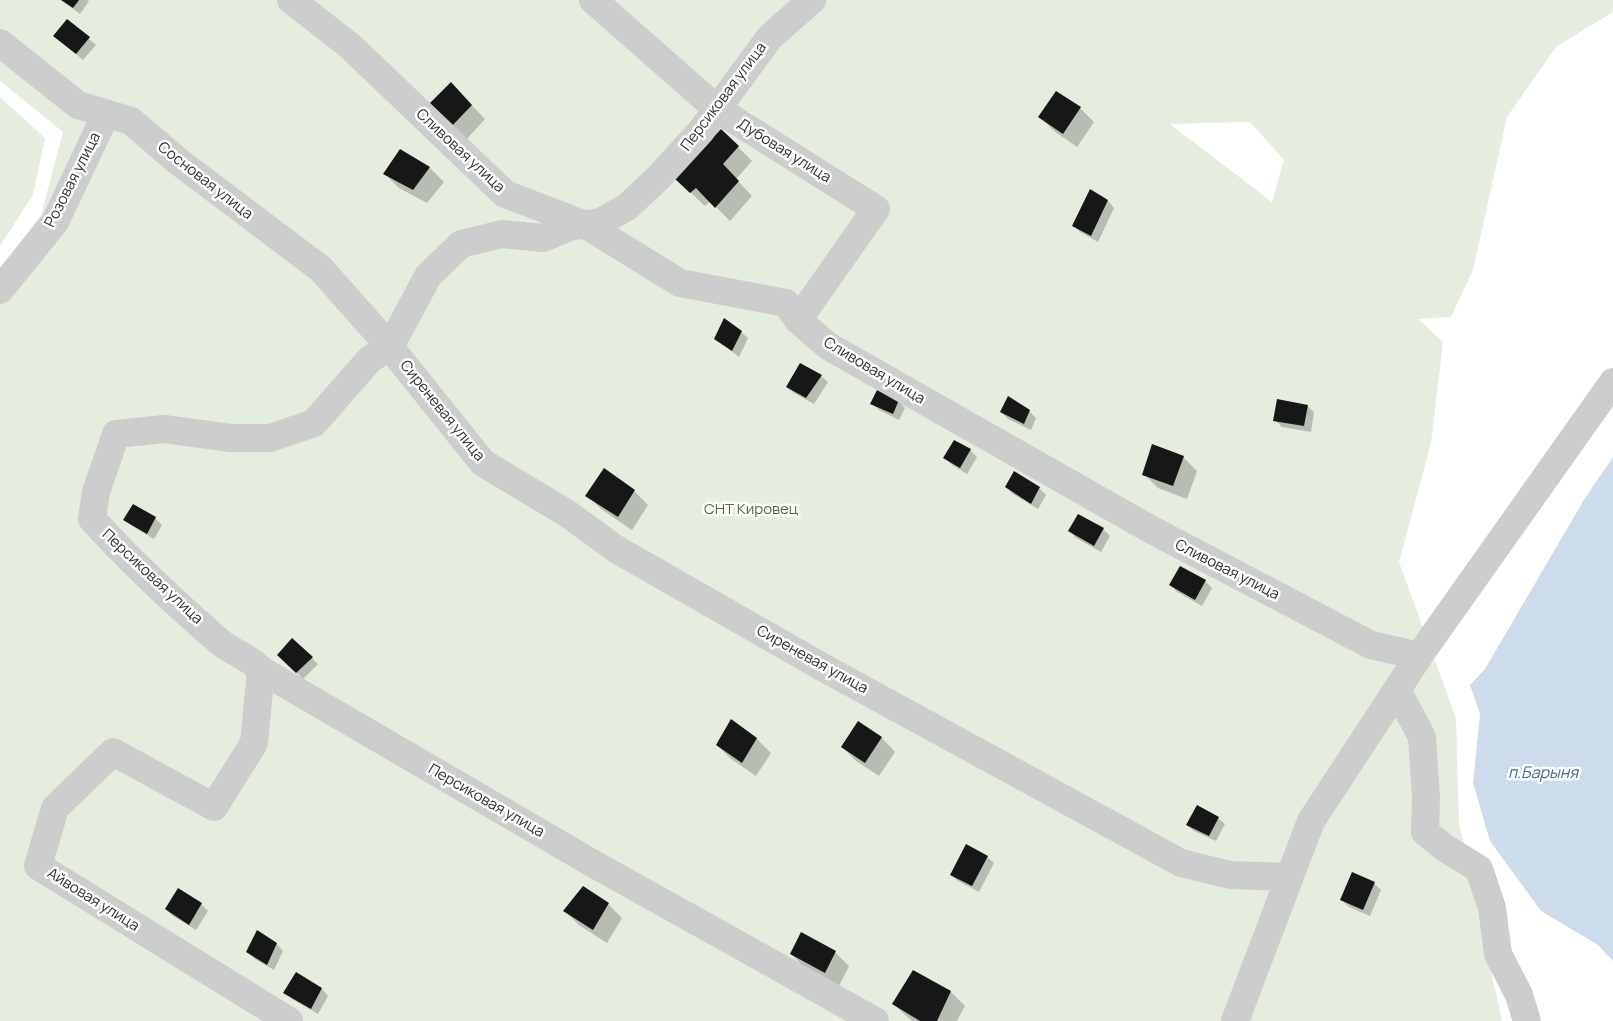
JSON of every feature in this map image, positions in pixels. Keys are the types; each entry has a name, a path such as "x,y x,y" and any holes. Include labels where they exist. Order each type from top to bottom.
{"street":[{"name":"Сливовая улица","path":"292,0 350,46 505,194 586,224 680,283 786,304 798,320 828,346 1150,529 1372,645 1419,656"},
{"name":"Дубовая улица","path":"593,0 717,109 876,209 798,320"},
{"name":"Персиковая улица","path":"812,0 770,37 701,131 658,178 627,207 600,222 568,227 543,238 502,234 461,244 428,276 390,348 370,359 314,423 270,438 231,438 164,428 116,434 96,492 92,520 118,548 222,644 255,663 261,670 592,863 875,1021"},
{"name":"Сосновая улица","path":"0,43 78,105 131,121 179,162 321,269 390,348"},
{"name":"Розовая улица","path":"0,290 55,222 106,114"},
{"name":"Сиреневая улица","path":"390,348 483,463 568,514 616,549 824,668 1181,863 1230,875 1290,877"},
{"path":"1235,1021 1311,821 1419,656 1613,382"},
{"name":"Айвовая улица","path":"261,670 254,743 214,807 113,752 55,808 38,866 289,1021"},
{"path":"1397,690 1422,737 1426,796 1426,832 1445,848 1479,869 1492,908 1498,954 1520,996 1526,1021"}],"green space":[{"name":"СНТ Кировец","path":"0,0 1613,0 1613,12 1556,47 1507,117 1473,270 1451,317 1418,319 1443,342 1431,443 1399,562 1456,718 1459,823 1502,1021 0,1021 0,268 41,215 63,132 0,81","holes":["1250,122 1284,160 1272,202 1170,124"]},
{"path":"0,97 45,138 33,195 0,246"}],"water":[{"name":"п.Барыня","path":"1613,457 1613,961 1598,945 1541,911 1490,841 1473,783 1480,714 1470,685 1485,669 1585,498"}],"building":[{"path":"61,0 79,0 73,8"},
{"path":"67,19 90,37 76,54 53,36"},
{"path":"451,82 472,105 449,129 426,107"},
{"path":"1056,91 1081,107 1063,134 1038,117"},
{"path":"721,129 739,146 723,164 739,181 715,208 696,188 690,193 674,178"},
{"path":"400,149 430,167 413,190 383,174"},
{"path":"1090,189 1108,200 1091,236 1072,226"},
{"path":"724,318 742,331 732,351 714,339"},
{"path":"800,363 822,375 806,398 786,387"},
{"path":"877,390 899,400 893,414 870,404"},
{"path":"1008,396 1030,410 1024,424 1000,412"},
{"path":"1277,399 1308,405 1304,426 1273,421"},
{"path":"954,440 971,449 960,468 943,458"},
{"path":"1152,444 1184,456 1173,486 1142,475"},
{"path":"604,468 635,490 618,517 585,496"},
{"path":"1014,471 1040,487 1031,504 1005,487"},
{"path":"133,504 156,517 147,534 123,520"},
{"path":"1078,514 1104,528 1094,546 1068,531"},
{"path":"1180,566 1206,580 1195,600 1169,585"},
{"path":"292,638 313,657 296,673 277,655"},
{"path":"731,719 757,738 742,763 716,745"},
{"path":"858,721 882,737 865,763 841,747"},
{"path":"1197,805 1219,817 1209,836 1186,825"},
{"path":"966,844 988,856 972,886 950,875"},
{"path":"1352,872 1375,882 1363,910 1340,900"},
{"path":"583,886 609,903 593,930 563,911"},
{"path":"178,888 202,903 189,925 165,909"},
{"path":"257,930 277,943 267,965 246,952"},
{"path":"801,932 836,951 825,973 790,954"},
{"path":"913,970 951,991 937,1021 920,1021 892,1004"},
{"path":"296,972 322,988 311,1009 283,993"}]}
